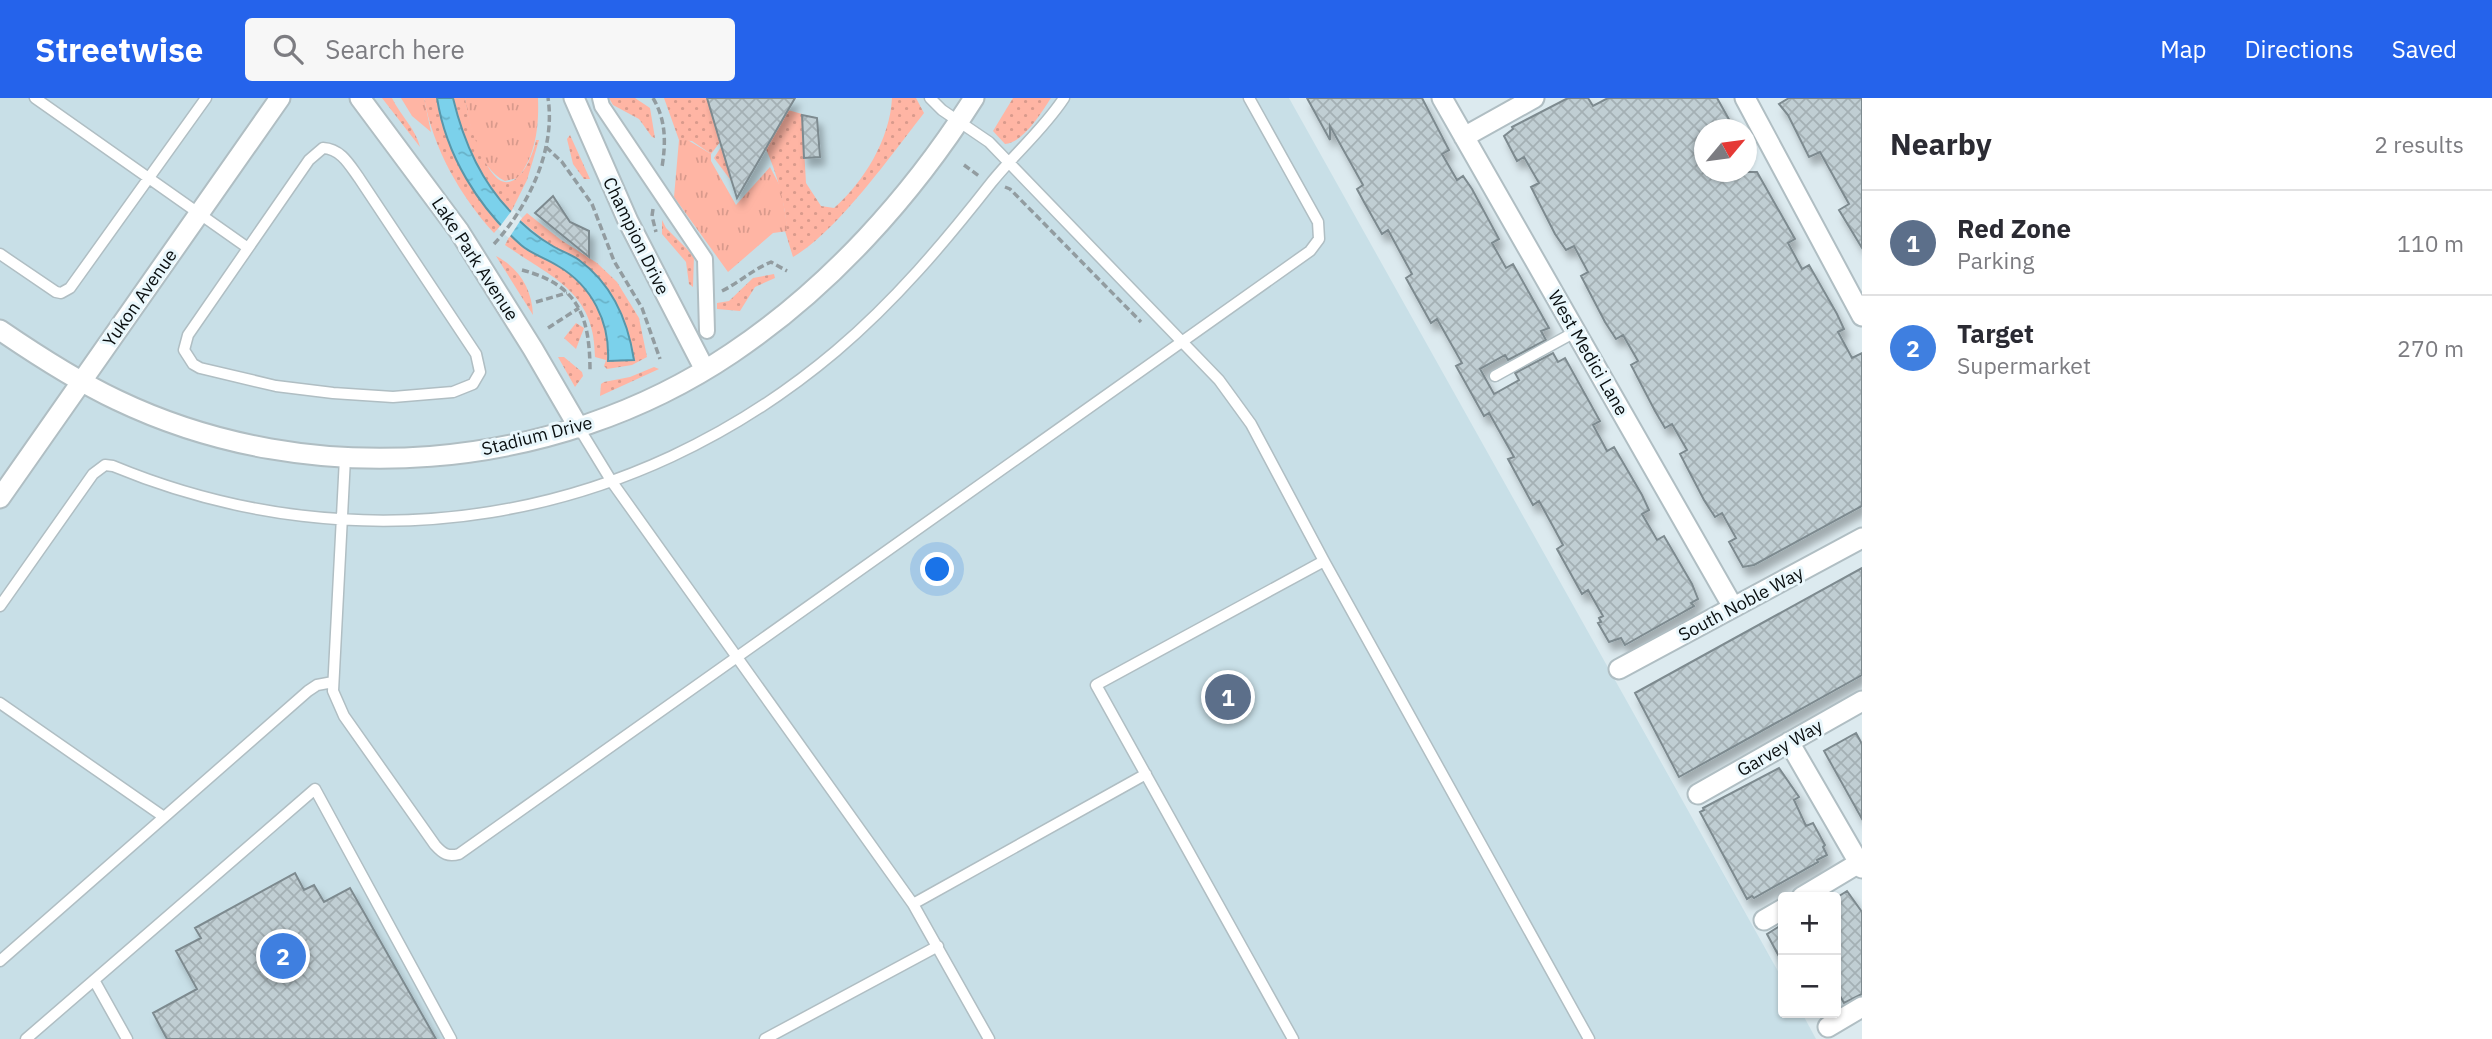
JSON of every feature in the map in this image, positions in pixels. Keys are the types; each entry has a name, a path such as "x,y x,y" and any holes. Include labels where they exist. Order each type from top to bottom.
{"street":[{"name":"Yukon Avenue","path":"0,498 280,98"},
{"name":"Lake Park Avenue","path":"360,98 459,231 579,428"},
{"name":"Champion Drive","path":"574,98 628,221 705,370"},
{"path":"600,98 602,106 705,259 707,331"},
{"name":"Stadium Drive","path":"0,330 54,368 119,401 195,430 276,450 345,458 417,458 500,447 579,428 673,388 733,353 780,318 858,246 905,194 974,98"},
{"name":"West Medici Lane","path":"1442,98 1733,607"},
{"path":"1464,137 1534,98"},
{"path":"1745,98 1862,316"},
{"name":"South Noble Way","path":"1619,669 1862,538"},
{"name":"Garvey Way","path":"1698,794 1862,701"},
{"path":"1789,742 1860,865 1811,892"},
{"path":"1764,920 1778,912"},
{"path":"1828,1027 1862,1007"}],"lane":[{"path":"35,98 248,248"},
{"path":"0,254 56,292 65,291 73,285 206,98"},
{"path":"930,98 986,139 1237,401 1589,1039"},
{"path":"0,606 93,474 105,465 186,493 242,508 341,520 421,520 536,504 612,482 659,463 729,427 773,400 837,350 927,262 1008,163 1044,127 1064,98"},
{"path":"345,458 333,682 336,700 344,716 435,845 446,855 452,856 459,854 1310,251 1319,239 1318,222 1249,98"},
{"path":"323,148 333,149 359,178 476,354 480,367 477,378 473,384 453,392 393,397 276,386 222,374 193,364 184,350 188,335 248,248 309,160 323,148"},
{"path":"1496,376 1575,331"},
{"path":"579,428 612,482 914,904 989,1039"},
{"path":"1293,1039 1096,685 1324,561"},
{"path":"0,961 308,691 317,685 333,682"},
{"path":"0,704 164,817"},
{"path":"914,904 1146,774"},
{"path":"26,1039 315,789 451,1039"},
{"path":"765,1039 938,946"},
{"path":"94,980 127,1039"}],"path":[{"path":"494,244 522,209 529,194 546,147 548,98"},
{"path":"546,147 562,162 592,204 614,261 645,314 660,359"},
{"path":"522,270 552,281 567,293 579,308 586,323 590,372"},
{"path":"536,302 567,293"},
{"path":"548,328 579,308"}],"shaded area":[{"path":"0,98 1289,98 1778,971 1778,1018 1805,1018 1816,1039 0,1039"}],"green space":[{"path":"382,98 392,98 415,134 420,147"},
{"path":"401,98 424,98 431,132 412,116"},
{"path":"424,98 437,98 440,116 452,150 468,182 500,226 494,233 459,187 441,153"},
{"path":"453,98 465,98 477,144 485,162 498,179 513,181 520,175 536,140 539,140 527,180 511,212 482,173 462,130"},
{"path":"465,98 538,98 535,140 529,159 518,178 505,181 488,166 476,145"},
{"path":"609,98 635,98 650,108 655,138 639,119 613,105"},
{"path":"664,98 707,98 720,142 711,154 692,141 679,140"},
{"path":"892,98 916,98 924,113 880,170 828,230 793,257 785,231 786,220 780,188 766,149 788,110 802,114 806,183 821,206 834,208 855,186 874,159 886,129"},
{"path":"1013,98 1051,98 1025,133 1005,144 993,131"},
{"path":"570,135 590,179 584,179 573,164 567,139"},
{"path":"686,139 711,154 711,161 736,205 770,167 781,188 788,231 773,233 728,272 674,197 679,140"},
{"path":"721,147 732,182 714,158"},
{"path":"527,213 561,240 597,263 617,282 639,318 647,357 632,365 607,369 604,366 606,360 595,357 588,316 579,301 554,278 505,245 510,235 568,272 588,293 602,318 609,360 634,360 632,344 579,260 549,244 520,220"},
{"path":"662,220 666,228 694,256 693,287 689,284 686,262 662,234"},
{"path":"496,256 523,280 530,296 533,315"},
{"path":"774,274 775,278 755,287 740,311 717,309 717,303 729,301 753,278"},
{"path":"576,323 584,328 576,349 564,338"},
{"path":"558,357 564,357 582,372 583,376 575,387"},
{"path":"654,367 659,369 600,396 601,384 604,382 630,377"}],"water":[{"path":"437,98 453,98 474,158 499,199 535,234 579,260 601,280 623,318 634,360 608,361 602,319 589,295 570,274 521,245 478,197 456,160 441,119"}],"pier":[{"path":"513,209 522,218 509,238 498,229"}],"building":[{"path":"707,98 795,98 737,198 732,182"},
{"path":"1307,98 1422,98 1449,150 1442,154 1457,180 1463,176 1472,189 1499,239 1492,243 1506,268 1513,264 1549,328 1541,331 1546,340 1508,360 1505,355 1480,369 1494,394 1519,380 1515,373 1553,353 1558,362 1565,358 1600,421 1593,425 1607,451 1614,447 1642,495 1649,510 1642,514 1657,540 1664,536 1692,584 1698,599 1691,603 1694,606 1625,645 1621,638 1609,642 1598,623 1603,616 1588,590 1582,594 1557,549 1563,545 1539,501 1533,505 1508,459 1514,457 1489,413 1484,416 1456,366 1462,363 1437,319 1431,323 1406,278 1412,274 1388,230 1382,234 1357,189 1363,185 1330,126 1330,140"},
{"path":"1568,98 1588,98 1593,106 1608,98 1717,98 1729,119 1694,119 1694,182 1757,182 1757,172 1795,239 1788,243 1802,269 1809,265 1837,314 1844,329 1838,332 1852,358 1862,353 1862,506 1754,565 1743,567 1729,542 1736,538 1722,513 1715,517 1704,500 1680,454 1687,450 1672,424 1665,428 1631,365 1638,361 1623,335 1616,339 1605,322 1581,276 1588,272 1574,246 1566,250 1555,234 1531,187 1539,183 1524,157 1517,161 1504,136 1512,127"},
{"path":"1789,98 1862,98 1862,248 1839,210 1849,204 1820,152 1809,157 1788,115 1779,104"},
{"path":"802,115 817,118 820,157 804,158"},
{"path":"553,196 570,222 589,231 589,257 535,213"},
{"path":"1862,568 1862,675 1679,777 1635,693"},
{"path":"1856,733 1862,744 1862,819 1824,751"},
{"path":"1779,768 1799,797 1794,800 1806,826 1813,823 1825,845 1823,847 1827,855 1754,898 1752,896 1747,899 1700,812"},
{"path":"295,873 304,890 314,885 324,902 350,888 436,1039 167,1039 153,1013 197,989 176,951 201,938 195,928"},
{"path":"1847,891 1862,912 1862,994 1844,1003 1841,998 1841,895"},
{"path":"1778,927 1778,955 1767,934"}],"place":[{"name":"Red Zone","path":"1228,697"},
{"name":"Target","path":"283,956"}]}
